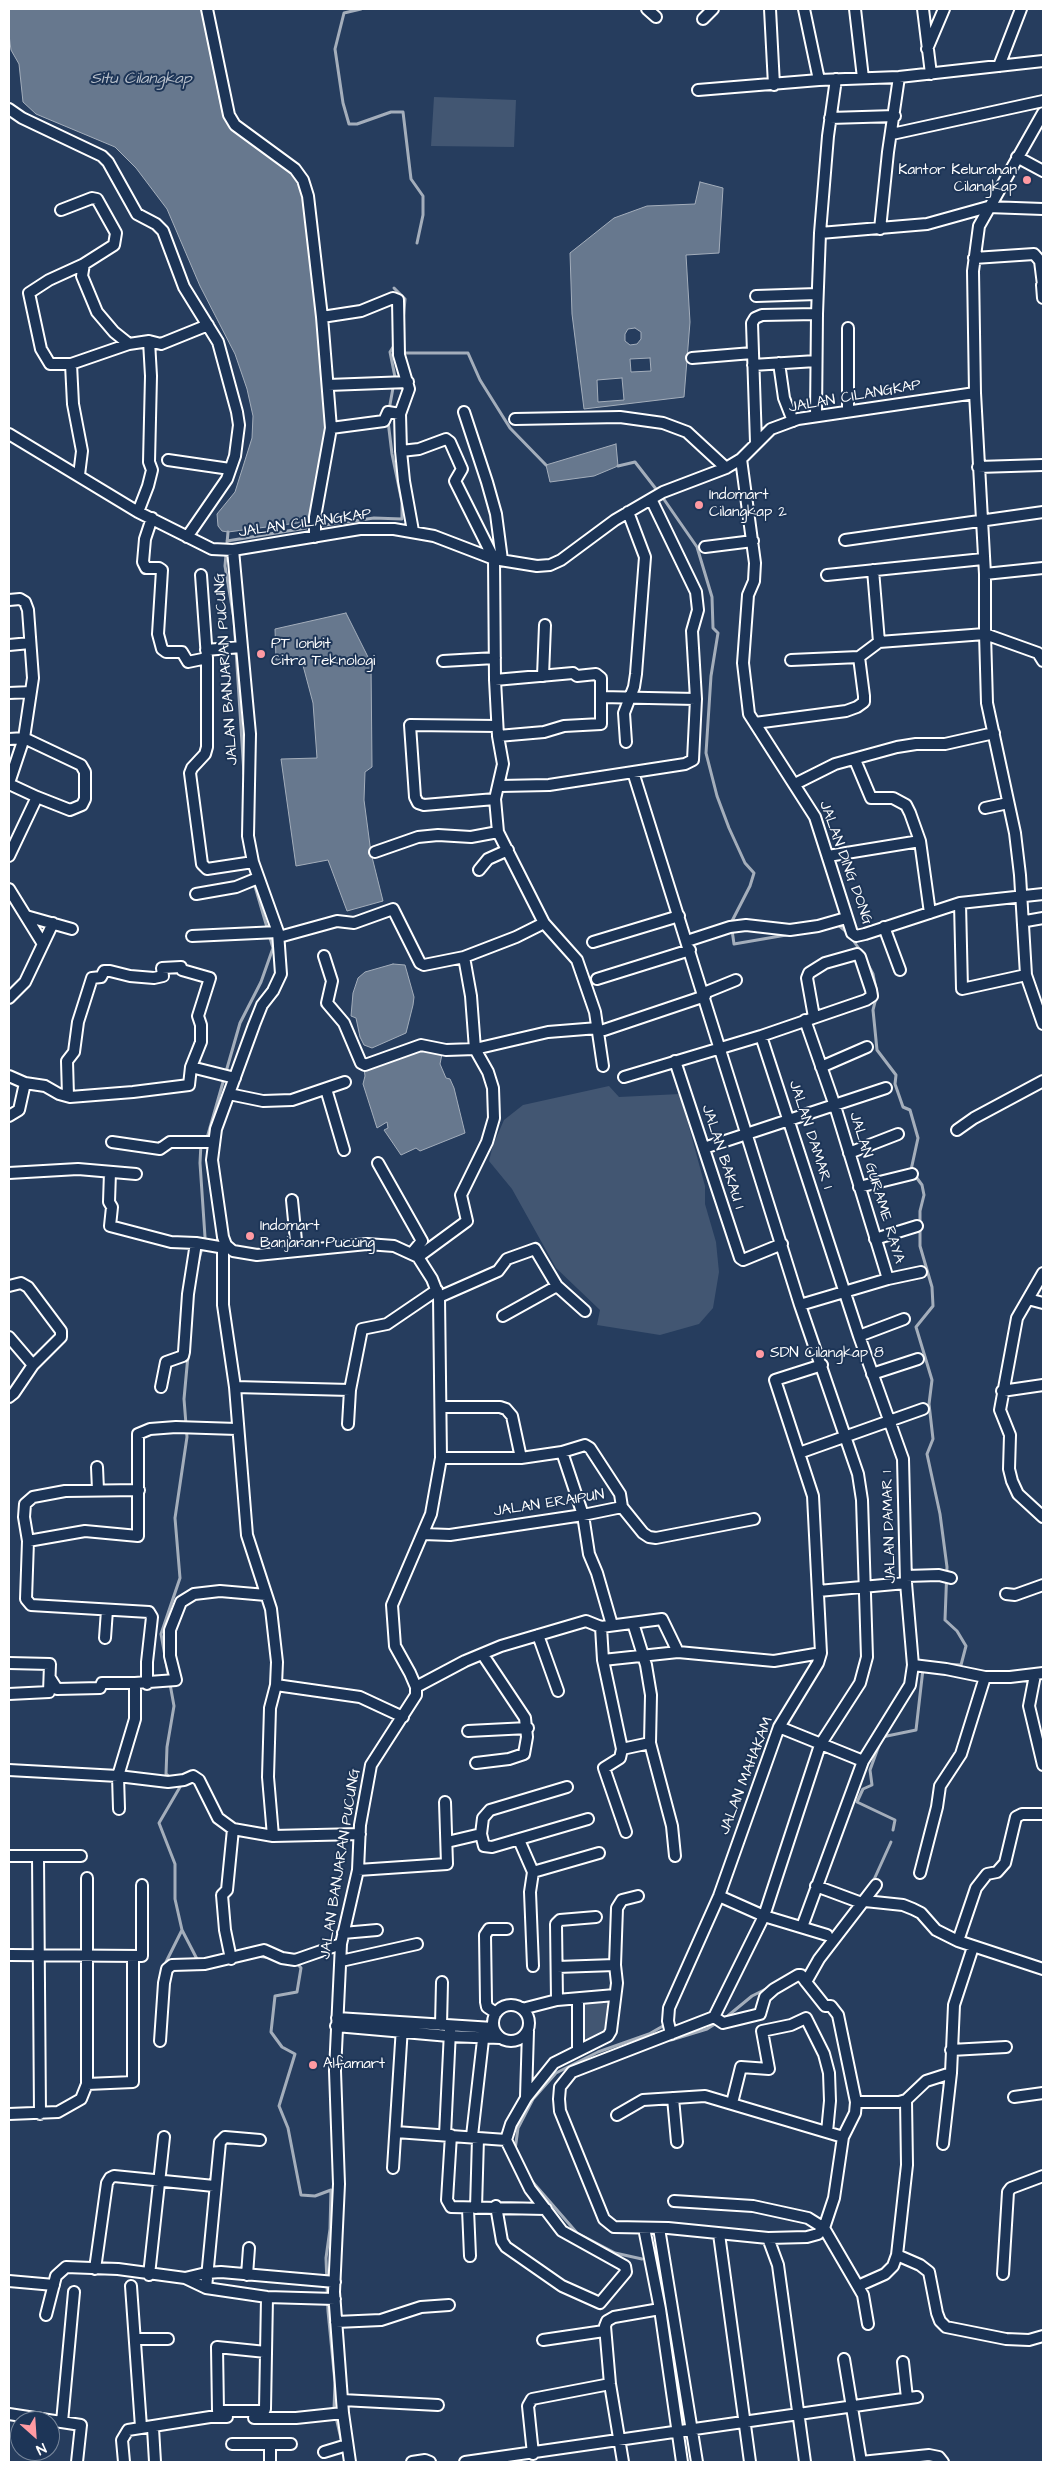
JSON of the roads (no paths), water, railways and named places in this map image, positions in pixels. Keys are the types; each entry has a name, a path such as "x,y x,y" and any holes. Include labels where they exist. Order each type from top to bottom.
{"street":[{"path":"207,9 229,115 232,121 294,169 307,188 322,317 331,428 315,517 315,536"},
{"path":"647,9 656,18"},
{"path":"703,19 713,9"},
{"path":"770,9 774,85"},
{"path":"804,9 819,80"},
{"path":"855,9 863,78"},
{"path":"923,9 926,50 931,74"},
{"path":"926,50 944,9"},
{"path":"999,66 1021,9"},
{"path":"698,90 819,80 899,77 1043,62"},
{"path":"880,229 888,152 895,116 899,77"},
{"path":"816,416 817,294 820,233 830,118 836,79"},
{"path":"892,134 1043,101"},
{"path":"9,109 22,118 102,156 108,162 137,214 156,224 162,231 184,287 218,342 237,412 238,425 235,456 227,479 187,537"},
{"path":"1043,112 1016,157 979,226 974,258 975,393 985,574 987,703 1008,803 1023,898 1026,974 1043,1024"},
{"path":"830,118 895,116"},
{"path":"1016,157 1043,171"},
{"path":"61,210 92,198 97,199 116,233 114,245 84,264 49,280 29,293 45,358 50,364 71,364 129,344 149,341 161,344 208,325"},
{"path":"820,233 926,224 988,207 1043,209"},
{"path":"974,258 1034,254 1040,261 1043,298"},
{"path":"84,264 82,276 97,312 114,332 129,344"},
{"path":"756,296 817,294"},
{"path":"322,317 361,311 393,298 398,302 399,381"},
{"path":"756,443 752,323 755,318 762,315 817,314"},
{"path":"848,328 848,411"},
{"path":"138,512 152,470 149,462 151,376 149,341"},
{"path":"692,358 752,353"},
{"path":"752,365 816,361"},
{"path":"779,363 784,398 792,421"},
{"path":"71,364 73,404 82,451 79,475"},
{"path":"328,385 399,381 408,389 394,413 384,421 331,428"},
{"name":"JALAN CILANGKAP","path":"9,434 138,512 216,550 232,550 378,528 413,531 449,541 498,560 537,566 550,564 576,550 628,512 657,496 726,468 740,459 771,429 792,421 816,416 975,393"},
{"path":"464,412 488,482 496,514 498,560 495,680 498,731 503,764 500,786 495,799 498,832 544,923 577,960 601,1029 598,1042 603,1066"},
{"path":"394,413 413,531"},
{"path":"515,418 620,417 663,423 687,432 726,468"},
{"path":"401,450 419,449 446,439 450,442 462,469 456,481 498,560"},
{"name":"JALAN DING DONG","path":"740,459 753,541 754,581 748,595 743,663 749,714 815,817 852,933 856,936 884,927"},
{"path":"168,460 230,469"},
{"path":"978,467 1043,465"},
{"path":"500,786 549,785 685,764 693,760 695,752 696,699 692,631 698,610 696,592 657,496"},
{"path":"626,742 624,713 634,687 636,674 645,557 628,512"},
{"path":"845,540 1043,512"},
{"path":"152,518 145,539 143,562 146,568 162,570 159,641 164,651 182,652 188,662 207,654 237,648"},
{"path":"705,547 753,541"},
{"name":"JALAN BANJARAN PUCUNG","path":"232,550 237,648 250,734 249,863 274,934 281,974 278,983 262,1005 216,1129 205,1142 212,1160 217,1204 226,1247 223,1305 235,1387 237,1428 245,1487 247,1535 270,1608 277,1662 276,1684 270,1708 268,1777 273,1836"},
{"path":"827,575 983,559"},
{"path":"985,574 1043,568"},
{"path":"872,570 878,642"},
{"path":"201,575 207,654 207,747 205,754 192,768 190,773 201,856 204,868 207,869 249,863"},
{"path":"9,600 20,599 25,602 30,643 32,692 24,738 9,783 37,798 70,810 77,809 85,799 85,772 81,765 24,738 9,739"},
{"path":"543,676 545,624"},
{"path":"791,660 859,657 878,642 985,634 1041,654"},
{"path":"9,645 30,643"},
{"path":"755,723 846,711 857,707 864,702 859,657"},
{"path":"443,661 495,658"},
{"path":"495,680 573,673 577,676 598,674 601,678 601,724 564,726 544,732 410,725 415,798 418,803 424,805 495,799"},
{"path":"9,693 32,692"},
{"path":"601,697 696,699"},
{"path":"795,784 827,768 897,747 916,744 945,744 994,733"},
{"path":"855,760 871,798 893,798 906,805 920,841 930,913"},
{"path":"633,772 800,1305 858,1474 862,1500 867,1656 865,1670 860,1683 820,1745 764,1916 718,2020"},
{"path":"9,856 37,798"},
{"path":"985,808 1008,803"},
{"path":"376,852 418,837 438,835 471,836 498,832"},
{"path":"828,856 920,841"},
{"path":"479,870 488,859 508,850"},
{"path":"196,894 236,887 255,880"},
{"path":"9,889 43,944"},
{"path":"900,970 884,927 960,903 1023,898 1043,894"},
{"path":"960,903 962,989 1026,974"},
{"path":"192,936 274,934 336,920 354,923 393,909 420,963 424,965 464,957 516,937 544,923"},
{"path":"26,916 72,929"},
{"path":"593,942 679,916"},
{"path":"597,979 689,946 732,927 753,924 790,930 818,926 846,918"},
{"path":"1026,921 1043,918"},
{"path":"9,997 25,982 53,923"},
{"name":"JALAN GURAME RAYA","path":"810,1018 872,996 860,957 857,954 825,963 809,973 807,978 810,1018 821,1067 836,1106 888,1278"},
{"path":"324,956 332,981 327,1003 343,1021 361,1063 365,1065 421,1045 446,1050 475,1049 548,1032 601,1029 704,995 736,980"},
{"path":"415,1255 467,1221 461,1195 487,1142 494,1118 493,1088 488,1072 475,1049 471,996 464,957"},
{"path":"9,1076 25,1083 45,1086 68,1096 134,1092 189,1085 191,1067 201,1042 201,1025 198,1016 210,978 182,970 181,967 162,968 163,976 154,978 104,971 101,977 92,978 78,1022 74,1052 67,1061 68,1096"},
{"path":"624,1077 761,1036 810,1018"},
{"name":"JALAN DAMAR 1","path":"761,1036 846,1291 859,1336 903,1459 906,1580 922,1666 863,1760 802,1927"},
{"path":"821,1067 867,1047"},
{"name":"JALAN BAKAU 1","path":"675,1061 740,1258 743,1260 782,1244"},
{"path":"191,1067 235,1078"},
{"path":"957,1130 974,1118 1043,1081"},
{"path":"230,1094 263,1101 284,1100 345,1082"},
{"path":"9,1116 19,1110 25,1083"},
{"path":"704,1148 886,1088"},
{"path":"326,1089 344,1150"},
{"path":"849,1153 898,1134"},
{"path":"112,1142 160,1149 168,1142 205,1142"},
{"path":"378,1163 421,1239 422,1243 415,1255"},
{"path":"9,1173 52,1169 136,1174"},
{"path":"110,1172 109,1202 112,1208 110,1226 171,1242 226,1247 249,1254 367,1244 394,1246 415,1255 438,1294 441,1408 441,1458 431,1514 395,1593 392,1614 395,1646 416,1687 465,1661 484,1655 501,1646 586,1621 601,1627 664,1620 678,1652"},
{"path":"859,1187 912,1174"},
{"path":"292,1200 297,1251"},
{"path":"875,1239 917,1226"},
{"path":"161,1387 166,1362 183,1356 188,1294 201,1244"},
{"path":"348,1424 350,1390 359,1336 362,1329 373,1325 387,1324 438,1294 498,1271 507,1260 535,1249 557,1286 585,1311"},
{"path":"800,1305 888,1278 921,1272"},
{"path":"1043,1273 1017,1318 1000,1410 1010,1435 1009,1469 1012,1481 1018,1494 1043,1517"},
{"path":"9,1286 21,1283 28,1287 61,1331 61,1337 33,1365 14,1393 9,1397"},
{"path":"503,1316 557,1286"},
{"path":"1028,1299 1043,1303"},
{"path":"859,1336 904,1318"},
{"path":"9,1336 33,1365"},
{"path":"872,1374 918,1359"},
{"name":"JALAN MAHAKAM","path":"671,2034 668,2021 669,2008 719,1896 779,1727 818,1663 821,1653 813,1496 775,1380 822,1365"},
{"path":"1002,1391 1043,1385"},
{"path":"235,1387 350,1390"},
{"path":"441,1408 500,1407 506,1409 512,1416 521,1458"},
{"path":"799,1453 923,1409"},
{"path":"28,1541 85,1531 138,1536 138,1434 150,1429 176,1427 237,1428"},
{"path":"441,1458 490,1460 521,1458 562,1452 585,1445 590,1448 620,1494 622,1507"},
{"path":"562,1452 582,1516 589,1554 597,1573 612,1625"},
{"path":"97,1467 98,1490"},
{"path":"139,1490 65,1491 33,1497 25,1504 24,1517 28,1541 26,1599 29,1604 151,1614 147,1684"},
{"name":"JALAN ERAIPUN","path":"423,1534 450,1535 582,1516 622,1507 643,1533 649,1537 656,1538 754,1519"},
{"path":"818,1592 906,1580 946,1577"},
{"path":"1006,1594 1015,1595 1043,1585"},
{"path":"50,1678 57,1689 100,1688 102,1683 147,1684 171,1681 170,1630 181,1602 194,1594 220,1592 266,1595"},
{"path":"105,1638 107,1610"},
{"path":"633,1623 652,1695 650,1743 672,1826 676,1856"},
{"path":"601,1627 603,1660 622,1749 620,1758 604,1768 626,1832"},
{"path":"538,1635 558,1692"},
{"path":"603,1660 678,1652 774,1662 821,1653"},
{"path":"476,1763 509,1759 524,1754 528,1728 525,1718 484,1655"},
{"path":"9,1664 50,1664 48,1692 9,1694"},
{"path":"922,1666 985,1677 1039,1674 1029,1706 1043,1765"},
{"path":"920,1873 937,1807 940,1786 961,1754 985,1677"},
{"path":"119,1809 118,1776 135,1719 135,1683"},
{"path":"276,1684 360,1697 403,1717"},
{"name":"JALAN BANJARAN PUCUNG","path":"350,2462 344,2446 338,2413 342,2400 336,2322 333,2299 328,2282 339,2184 335,2071 336,2022 342,1939 358,1870 360,1834 370,1765 416,1695 416,1687"},
{"path":"779,1727 820,1745 863,1760"},
{"path":"468,1731 528,1728"},
{"path":"622,1749 650,1743"},
{"path":"9,1770 118,1776 168,1782 195,1776 218,1818 234,1828 273,1836 360,1834"},
{"path":"567,1788 490,1810 483,1818 481,1834 486,1847 519,1840 588,1819"},
{"path":"358,1870 445,1865 448,1862 445,1802"},
{"path":"958,1941 976,1888 987,1874 996,1872 1005,1863 1016,1817 1022,1814 1043,1814"},
{"path":"231,1958 225,1930 222,1895 227,1890 234,1828"},
{"path":"447,1842 481,1834"},
{"path":"519,1840 533,1872 530,1892 533,1966"},
{"path":"533,1872 599,1853"},
{"path":"9,1856 81,1856"},
{"path":"38,1856 40,2114"},
{"path":"9,2114 58,2112 81,2099 87,2084 86,1878"},
{"path":"9,1955 142,1956 142,1885"},
{"path":"806,1982 819,1959 876,1885"},
{"path":"816,1886 862,1902 903,1905 922,1913 936,1930 958,1941 1043,1969"},
{"path":"496,2206 502,2241 506,2247 562,2286 598,2303 602,2302 626,2268 562,2231 523,2178 506,2140 511,2124 526,2098 554,2063 578,2049 608,2036 611,2031 615,1995 617,1908 622,1900 638,1896"},
{"path":"719,1896 764,1916 827,1935"},
{"path":"557,2000 556,1924 558,1921 596,1917"},
{"path":"496,2013 487,2006 486,2002 485,1935 489,1929 506,1929"},
{"path":"160,2041 167,1969 172,1964 205,1964 264,1950 282,1958 295,1960 342,1939 376,1930"},
{"path":"341,1962 417,1944"},
{"path":"943,2144 951,2073 954,2005 973,1947"},
{"path":"87,2084 133,2082 133,1956"},
{"path":"557,1967 615,1965"},
{"path":"798,1975 801,1975 825,2006 831,2006 838,2015 856,2102 854,2113 843,2137 834,2198 824,2228 813,2237 768,2238 659,2228 627,2228 614,2226 604,2220 560,2111 560,2087 572,2072 671,2034 718,2020 760,2014 765,1997 798,1975"},
{"path":"442,1982 447,2029 447,2200 451,2207 496,2206 546,2209"},
{"path":"470,2256 475,2137 487,2031 496,2013 500,2009 511,2005 522,2009 557,2000 615,1995"},
{"path":"578,1999 578,2049"},
{"path":"522,2009 529,2019 526,2098"},
{"path":"732,2103 741,2067 769,2069 762,2031 791,2025 806,2018 824,2054 829,2073 830,2101 827,2132"},
{"path":"336,2022 487,2031 512,2042 524,2036 528,2031"},
{"path":"393,2168 402,2027"},
{"path":"951,2050 1006,2047"},
{"path":"856,2102 899,2102 906,2100 926,2081 951,2073"},
{"path":"1014,2097 1043,2093"},
{"path":"617,2114 643,2100 705,2096 843,2137"},
{"path":"673,2098 677,2142"},
{"path":"858,2286 886,2274 893,2266 897,2255 907,2165 906,2100"},
{"path":"396,2132 506,2140"},
{"path":"150,2275 164,2137"},
{"path":"206,2288 214,2186 222,2139 231,2137 260,2140"},
{"path":"96,2269 107,2183 110,2178 114,2176 214,2186"},
{"path":"1003,2274 1008,2192 1011,2188 1043,2176"},
{"path":"674,2201 753,2206 808,2218 824,2228 863,2295 868,2324"},
{"path":"644,2228 686,2432 697,2462"},
{"path":"659,2228 686,2432 682,2462"},
{"path":"719,2234 750,2462"},
{"path":"768,2238 778,2265 805,2462"},
{"path":"647,2244 661,2242"},
{"path":"247,2275 249,2248"},
{"path":"897,2255 920,2265 929,2272 937,2313 946,2327 1006,2339 1029,2340 1043,2336"},
{"path":"46,2315 56,2276 66,2267 118,2269 150,2275 185,2278 206,2288 267,2297 333,2299"},
{"path":"185,2278 206,2272 328,2282"},
{"path":"9,2281 54,2285"},
{"path":"131,2286 141,2427"},
{"path":"62,2422 74,2292"},
{"path":"266,2352 217,2346 218,2411 264,2412 266,2352 267,2297"},
{"path":"336,2322 382,2320 421,2307 448,2305"},
{"path":"623,2462 610,2384 604,2331 607,2321 614,2317 660,2309"},
{"path":"543,2340 604,2331"},
{"path":"134,2339 168,2339"},
{"path":"844,2359 861,2462 929,2455 939,2457 943,2462"},
{"path":"465,2462 533,2454 912,2398 903,2362"},
{"path":"533,2454 528,2406 532,2399 610,2384"},
{"path":"342,2400 438,2405"},
{"path":"124,2462 122,2440 124,2434 141,2427 152,2428 210,2417 296,2418 338,2413"},
{"path":"9,2414 81,2425 77,2462"},
{"path":"152,2428 155,2462"},
{"path":"232,2444 291,2444"},
{"path":"270,2444 270,2462"},
{"path":"324,2452 344,2446"},
{"path":"412,2462 425,2460 430,2462"}],"water":[{"name":"Situ Cilangkap","path":"9,9 201,9 222,112 229,124 286,166 301,188 308,217 326,410 326,446 313,521 228,532 222,531 218,526 217,514 235,492 252,438 253,416 247,389 235,354 200,286 167,209 136,168 115,147 36,114 23,102 19,64 11,50"},
{"path":"700,182 723,188 719,253 686,255 690,322 684,397 584,409 572,314 570,253 614,218 647,206 695,204","holes":["635,328 641,332 641,339 637,344 630,345 625,341 625,334 628,329","650,358 651,371 631,372 630,359","622,378 624,400 598,402 597,380"]},
{"path":"616,444 618,466 594,476 550,482 546,465"},
{"path":"346,613 371,663 372,767 365,772 364,800 371,853 383,901 347,911 328,860 296,866 281,759 317,758 313,703 301,658 276,660 275,629"},
{"path":"393,964 405,965 414,997 406,1033 372,1048 364,1045 360,1037 356,1018 351,1016 353,993 358,978 365,972"},
{"path":"424,1048 442,1054 440,1064 446,1078 450,1079 454,1088 465,1133 420,1151 416,1148 401,1155 384,1130 388,1128 387,1122 377,1128 363,1084 364,1068"}],"waterway":[{"path":"361,9 344,13 335,49 343,103 349,124 357,124 391,112 403,112 411,179 423,196 423,215 417,243"},
{"path":"394,288 405,299 402,332"},
{"path":"389,410 395,377 390,352 395,344"},
{"path":"401,353 468,353 480,380 510,428 546,465"},
{"path":"318,526 374,518 402,519 402,502 392,454 388,421"},
{"path":"618,466 635,462 663,498 697,547 712,597 713,628 718,633 711,676 706,753 717,796 729,828 745,863 754,873 750,886 731,923 734,944 792,934"},
{"path":"227,541 306,528"},
{"path":"228,532 225,566 234,619 244,774"},
{"path":"245,845 248,861"},
{"path":"205,1139 207,1138 240,1023 261,982 273,948 250,869"},
{"path":"837,924 848,933 862,953"},
{"path":"866,961 873,974 877,994 873,1010 877,1050 896,1075 895,1084 903,1107 910,1110 918,1138 911,1170 922,1185 924,1195 920,1211 920,1246 932,1287 933,1306 916,1327 932,1380 929,1404 933,1439 927,1454 940,1514 947,1567 945,1620 957,1631 966,1646 961,1665 946,1664"},
{"path":"196,1270 205,1237 200,1163 201,1143"},
{"path":"171,1778 166,1774 167,1747 174,1706 161,1634 180,1578 175,1518 187,1437 184,1399 191,1323"},
{"path":"893,1830 895,1820 857,1802 863,1789 872,1785 870,1770 882,1737 916,1730 923,1669"},
{"path":"166,1962 182,1930 175,1899 175,1864 159,1823 180,1787 177,1784"},
{"path":"872,1884 891,1842"},
{"path":"182,1930 198,1961"},
{"path":"257,1956 271,1958"},
{"path":"296,1962 301,1968 297,1992 275,1996 271,2032 282,2047 295,2054 279,2106 288,2128 301,2195 315,2196 331,2190 330,2229 326,2258 328,2311 335,2382 334,2409 342,2443"},
{"path":"724,2019 752,1996 770,1987"},
{"path":"671,2040 707,2029 718,2022"},
{"path":"515,2150 518,2128 533,2099 556,2073 598,2052 649,2034 663,2026"},
{"path":"530,2179 577,2233 615,2253 642,2259"},
{"path":"657,2262 661,2288"},
{"path":"680,2412 682,2429"}],"place":[{"name":"Kantor Kelurahan Cilangkap","path":"1027,180"},
{"name":"Indomart Cilangkap 2","path":"699,505"},
{"name":"PT Ionbit Citra Teknologi","path":"261,654"},
{"name":"Indomart Banjaran Pucung","path":"250,1236"},
{"name":"SDN Cilangkap 8","path":"760,1354"},
{"name":"Alfamart","path":"313,2065"}]}
